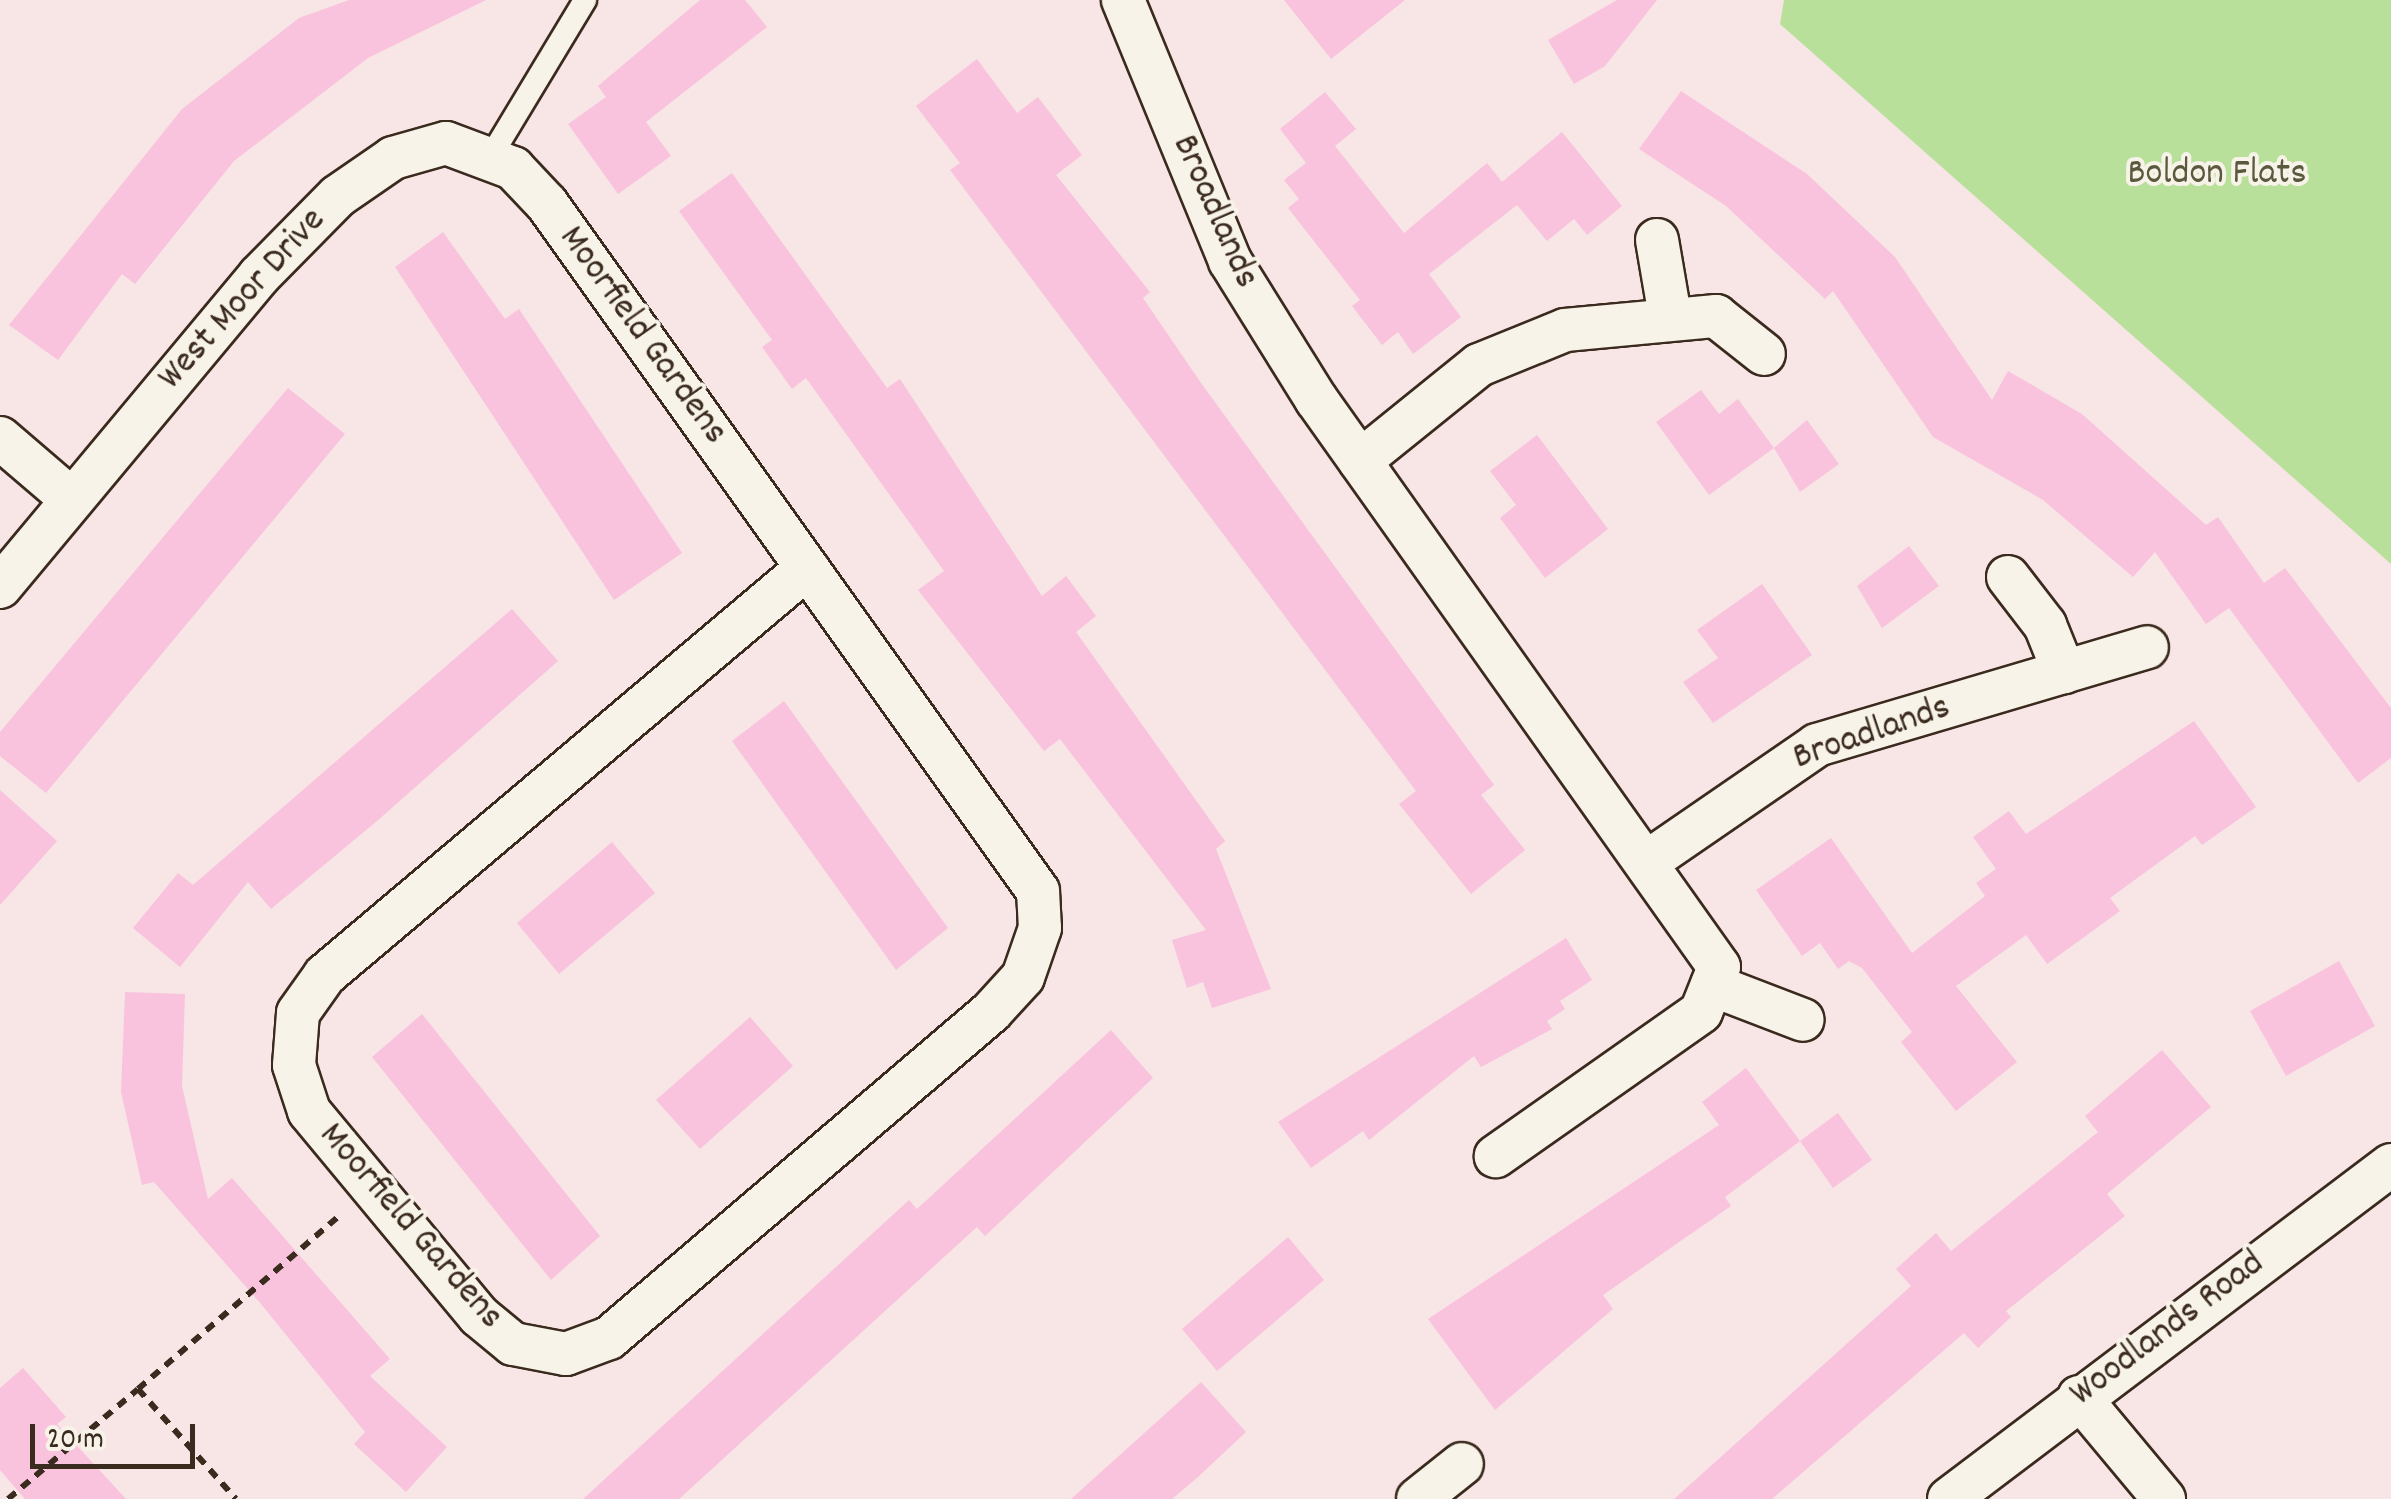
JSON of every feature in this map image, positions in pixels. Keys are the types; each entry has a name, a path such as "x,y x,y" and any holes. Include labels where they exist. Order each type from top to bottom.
{"street":[{"name":"Broadlands","path":"1124,0 1230,261 1360,462 1719,966 1712,985"},
{"name":"Moorfield Gardens","path":"446,143 492,156 547,204 807,568 1038,892 1040,928 1023,977 609,1338 566,1354 512,1344 479,1316 310,1110 294,1064 298,1013 338,964 807,568"},
{"name":"West Moor Drive","path":"0,587 70,498 338,196 392,158 446,143"},
{"path":"1657,240 1670,316"},
{"path":"1360,462 1480,365 1565,330 1670,316 1716,316 1764,354"},
{"path":"0,438 70,498"},
{"path":"2008,577 2045,625 2064,672"},
{"name":"Broadlands","path":"1647,862 1817,744 2146,647"},
{"path":"1496,1156 1700,1012 1712,985 1803,1020"},
{"name":"Woodlands Road","path":"1949,1499 2079,1396 2391,1165"},
{"path":"2079,1396 2164,1499"},
{"path":"1418,1499 1462,1464"}],"lane":[{"path":"492,156 585,0"}],"path":[{"path":"8,1499 373,1188"},
{"path":"138,1389 236,1499"}],"green space":[{"name":"Boldon Flats","path":"1784,0 2391,0 2391,564 1780,24"}],"building":[{"path":"349,0 486,0 368,58 234,161 135,284 122,274 58,360 9,325 182,109 299,18"},
{"path":"700,0 745,0 767,27 646,122 671,156 618,194 568,124 606,97 598,86"},
{"path":"1284,0 1405,0 1331,59"},
{"path":"1617,0 1657,0 1605,66 1574,84 1548,40"},
{"path":"977,59 1017,113 1038,97 1082,155 1056,175 1150,292 1143,298 1201,383 1494,785 1481,795 1525,850 1471,894 1399,804 1416,791 950,170 960,163 916,106"},
{"path":"1681,91 1807,174 1895,257 1992,400 2008,371 2082,414 2206,525 2218,517 2264,583 2285,568 2391,708 2391,758 2358,783 2229,608 2206,624 2155,552 2133,577 2043,500 1933,437 1833,291 1825,299 1726,206 1639,149"},
{"path":"1325,92 1356,129 1335,146 1404,233 1487,163 1502,182 1562,132 1622,206 1587,235 1574,219 1547,241 1517,205 1429,274 1461,317 1413,354 1398,332 1382,345 1352,306 1360,300 1288,208 1299,199 1284,180 1306,163 1280,129"},
{"path":"732,173 887,388 900,379 1042,596 1066,576 1096,616 1076,632 1225,841 1216,849 1271,989 1212,1008 1203,982 1187,988 1172,940 1206,930 1060,739 1044,751 918,590 944,571 806,378 792,389 762,347 772,340 679,211"},
{"path":"443,232 505,319 519,309 682,553 614,600 395,267"},
{"path":"288,388 345,434 46,793 0,756 0,732"},
{"path":"1701,390 1719,414 1738,399 1774,448 1709,495 1656,422"},
{"path":"1807,420 1839,464 1800,492 1774,448"},
{"path":"1537,435 1608,529 1545,578 1500,518 1516,505 1490,471"},
{"path":"1909,546 1939,586 1882,628 1857,586"},
{"path":"1762,584 1812,655 1713,723 1683,682 1718,658 1697,630"},
{"path":"512,609 558,661 377,821 271,909 248,882 180,967 133,928 178,873 193,885"},
{"path":"784,701 948,928 896,970 732,741"},
{"path":"2194,721 2256,807 2202,845 2195,836 2110,898 2120,911 2047,964 2026,935 1956,986 2017,1062 1956,1111 1901,1042 1912,1032 1862,968 1849,961 1838,969 1820,943 1802,956 1756,890 1831,838 1912,953 1985,896 1976,883 1996,869 1973,837 2009,811 2026,834"},
{"path":"0,790 57,841 0,905"},
{"path":"612,842 655,893 559,974 517,923"},
{"path":"1566,938 1592,980 1560,1001 1565,1009 1547,1021 1552,1029 1481,1067 1474,1056 1369,1140 1363,1131 1311,1168 1278,1122"},
{"path":"2339,961 2375,1026 2286,1076 2250,1011"},
{"path":"125,992 185,994 182,1086 208,1199 232,1178 390,1359 370,1376 447,1447 406,1492 354,1444 365,1432 261,1304 154,1182 142,1185 121,1092"},
{"path":"422,1014 600,1236 551,1280 372,1057"},
{"path":"750,1017 793,1066 700,1149 656,1100"},
{"path":"1111,1030 1153,1078 985,1236 977,1227 679,1499 583,1499 909,1200 917,1209"},
{"path":"2162,1050 2211,1107 2107,1194 2125,1216 2006,1311 2011,1317 1978,1348 1964,1333 1772,1499 1674,1499 1911,1286 1896,1269 1936,1233 1951,1251 2098,1132 2085,1116"},
{"path":"1746,1068 1800,1141 1725,1197 1731,1206 1603,1295 1613,1309 1495,1410 1428,1319 1719,1125 1702,1102"},
{"path":"1838,1113 1872,1160 1833,1188 1800,1141"},
{"path":"1288,1237 1324,1280 1217,1371 1182,1329"},
{"path":"23,1368 66,1417 57,1424 126,1499 25,1499 0,1470 0,1388"},
{"path":"1201,1382 1246,1432 1198,1477 1172,1499 1071,1499"}]}
